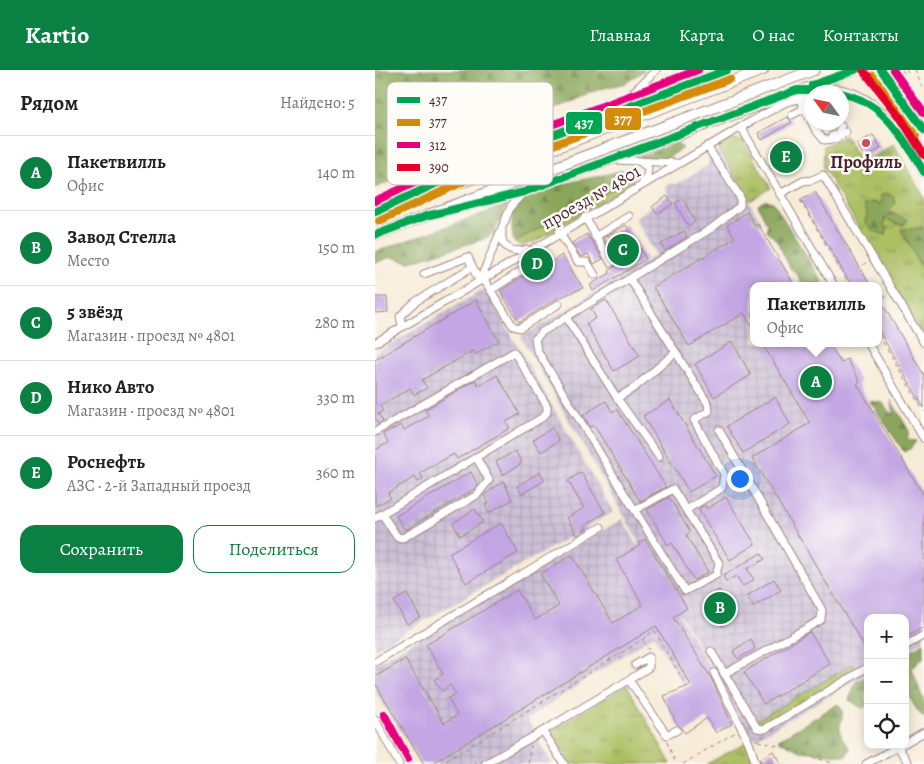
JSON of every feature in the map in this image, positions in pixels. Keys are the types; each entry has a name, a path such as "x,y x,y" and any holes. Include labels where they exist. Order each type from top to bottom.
{"highway":[{"path":"553,148 763,70"},
{"path":"553,168 814,70"},
{"path":"375,214 453,185"},
{"path":"375,235 508,185"}],"main road":[{"path":"553,135 727,70"},
{"path":"553,181 858,72"},
{"path":"886,77 924,129"},
{"path":"875,84 924,155"},
{"path":"798,94 817,88 842,92 879,108 901,132 924,172"},
{"path":"375,214 435,185"},
{"path":"426,216 524,192 543,185"}],"street":[{"path":"562,132 613,107 629,96 656,70"},
{"path":"792,115 803,108 798,94"},
{"name":"проезд № 4801","path":"375,343 679,162 798,94 804,95"},
{"path":"741,127 832,282"},
{"path":"816,130 824,140 835,140 840,130"},
{"path":"817,130 826,136 838,134 840,130"},
{"path":"635,510 673,489 719,563 716,575 685,592 537,350 535,339 542,332 712,228 740,206 740,197 707,146"},
{"path":"609,160 665,164 679,162"},
{"path":"639,161 645,164 648,172 639,186"},
{"path":"781,194 803,181 812,180 823,175 924,343"},
{"path":"481,279 511,206 524,192"},
{"path":"595,237 629,216"},
{"path":"585,217 611,262"},
{"path":"491,290 533,264 535,247 521,251 506,247 502,236 503,225"},
{"path":"559,232 578,262 587,262 595,275"},
{"path":"424,274 468,258 472,267 491,290 513,326 520,328 559,304"},
{"path":"402,326 400,316 415,302 472,267"},
{"path":"492,273 499,285"},
{"path":"630,279 708,404 709,411 694,420 724,474 722,488 686,510"},
{"path":"566,318 617,398 659,457"},
{"path":"870,347 924,439"},
{"path":"375,432 514,352 547,406 547,412 543,417 375,518"},
{"path":"617,398 634,388 676,352"},
{"path":"719,430 822,610 821,620 724,674"},
{"path":"382,514 397,537 403,538 477,495 489,480 476,457"},
{"path":"375,662 601,527"},
{"path":"909,644 924,635"},
{"path":"711,651 753,723 757,728 765,729 864,669"},
{"path":"485,764 532,738 649,667 649,657 635,665"},
{"path":"714,673 749,743 756,764"},
{"path":"629,680 667,735 677,730"},
{"path":"375,719 399,764"},
{"path":"543,731 564,764"},
{"path":"909,741 924,732"},
{"path":"866,764 894,749"},
{"path":"902,749 909,764"}],"path":[{"path":"858,72 874,70"},
{"path":"902,70 905,74 908,73 906,70"},
{"path":"915,70 924,92"},
{"path":"799,200 848,282"},
{"path":"882,340 924,412"},
{"path":"439,764 642,640 654,630 687,687"},
{"path":"642,640 650,652 649,657"},
{"path":"683,764 741,729"},
{"path":"528,764 532,738"},
{"path":"666,740 676,764"},
{"path":"757,741 783,747 835,764"},
{"path":"467,748 476,764"}],"shaded area":[{"path":"718,151 762,223 758,224 793,282 750,282 750,347 832,347 841,362 847,359 860,382 858,384 924,496 924,640 909,649 909,614 864,614 864,675 753,740 521,337 656,255 635,218 667,196 668,193 665,187 670,184 677,184 708,165 708,156"},
{"path":"485,289 613,512 375,649 375,353"},
{"path":"622,519 712,671 682,683 654,635 527,719 552,764 421,764 375,691 375,664"}],"green space":[{"path":"375,70 645,70 626,83 600,89 553,110 553,82 387,82 387,183 375,188"},
{"path":"845,135 861,162 894,144 924,198 924,228 901,230 924,273 924,338 823,167 824,146","holes":["888,150 893,164 887,168 881,162 872,168 860,167","881,204 888,211 884,225 865,222 867,213"]},
{"path":"734,138 744,142 771,188 750,201 718,148"},
{"path":"676,143 683,148 666,159 639,157"},
{"path":"888,150 892,157 891,170 881,162 865,170 859,167"},
{"path":"623,170 633,178 514,242 512,227 514,211 520,202 529,196 554,187"},
{"path":"633,178 633,183 536,241 522,246 514,242"},
{"path":"887,193 893,196 895,204 888,211 908,220 904,225 896,224 885,218 886,235 873,231 865,222 867,213 864,205 872,202 881,204 881,195"},
{"path":"765,200 773,202 823,282 801,282 797,274 790,268 777,241 767,231 767,224 758,205"},
{"path":"507,205 494,233 484,239 409,262 391,257 375,263 375,252"},
{"path":"924,228 924,273 901,229"},
{"path":"891,400 909,431 907,440 916,441 911,448 904,452 870,401 883,403 890,413 894,414"},
{"path":"924,643 924,657 912,669 924,702 924,718 913,703 909,693 909,652"},
{"path":"851,665 855,668 855,673 765,725 754,722"},
{"path":"864,678 864,707 862,708 849,700 856,682"},
{"path":"627,685 671,764 571,764 551,731"},
{"path":"838,704 842,711 841,734 850,749 846,756 800,751 778,740"},
{"path":"747,742 756,764 707,764"}],"building":[{"path":"787,117 792,122 762,140 758,133"},
{"path":"873,135 881,148 865,158 857,144"},
{"path":"790,139 798,141 804,151 782,163 774,148"},
{"path":"815,192 869,282 850,282 801,200"},
{"path":"667,196 673,204 657,214 652,207"},
{"path":"683,199 695,222 688,226 675,203"},
{"path":"747,212 755,226 758,224 793,282 750,282 750,324 744,313 689,346 653,287 735,238 727,225"},
{"path":"626,225 646,259 593,291 590,285 610,273 609,271 616,266 616,260 603,238"},
{"path":"684,231 687,237 665,251 661,244"},
{"path":"587,234 603,259 594,264 588,254 581,257 572,243"},
{"path":"544,255 549,263 562,255 583,288 556,299 519,322 500,291 539,266 538,258"},
{"path":"375,297 387,297 388,312 375,313"},
{"path":"476,300 499,341 476,354 474,350 422,380 427,388 414,395 410,388 380,406 383,411 378,414 383,421 378,424 375,419 375,360"},
{"path":"606,300 640,356 614,371 586,324 596,318 591,309"},
{"path":"882,303 924,375 924,408 882,336"},
{"path":"732,342 751,375 714,397 695,364"},
{"path":"764,347 831,347 841,363 847,359 860,382 857,384 924,496 924,627 909,636 909,614 864,614 864,646 752,458 810,423"},
{"path":"497,375 520,414 506,422 510,428 457,459 454,454 420,473 423,479 418,482 415,477 388,493 391,498 375,506 375,450 388,443 383,434 401,425 404,430 429,416 425,410 475,380 479,386"},
{"path":"775,397 790,424 743,453 727,426"},
{"path":"670,400 716,476 689,492 643,416"},
{"path":"606,401 612,412 617,409 666,487 640,501 594,425 590,427 583,415"},
{"path":"552,428 559,441 541,452 533,440"},
{"path":"515,451 522,463 503,475 496,462"},
{"path":"471,472 478,485 476,488 405,530 396,516"},
{"path":"540,472 545,480 522,494 517,486"},
{"path":"581,472 605,513 585,525 587,529 577,535 567,518 584,508 568,481"},
{"path":"504,481 512,500 489,513 485,505 489,503 484,495"},
{"path":"669,497 690,532 686,535 708,572 694,580 672,543 668,545 647,510"},
{"path":"726,497 755,544 730,560 698,509 705,505 707,509"},
{"path":"475,509 483,522 460,536 453,523"},
{"path":"501,523 518,553 466,583 449,553"},
{"path":"645,539 687,608 673,617 711,678 732,724 716,733 707,718 685,733 675,721 664,696 691,685 656,626 431,764 424,764 375,683 375,677 405,659 444,723 457,715 448,698 456,694 450,685 442,691 434,680 443,674 426,645 517,590 535,620 559,606 540,574 572,555 613,623 643,605 616,560 640,545 639,543"},
{"path":"761,553 765,559 747,569 754,580 743,586 736,576 726,582 723,576"},
{"path":"774,579 781,590 753,607 747,596"},
{"path":"719,590 735,618 722,626 705,598"},
{"path":"407,594 420,617 407,624 394,601"},
{"path":"810,632 830,664 764,704 744,672"},
{"path":"751,639 755,649 738,659 733,651"},
{"path":"773,751 781,764 773,764 771,761 762,764 760,759"}],"waterway":[{"path":"686,73 690,70"}],"tunnel":[{"path":"863,70 875,84"},
{"path":"881,70 886,77"}],"transit line":[{"name":"312","path":"553,124 698,70"},
{"name":"437","path":"553,135 727,70"},
{"name":"437","path":"812,85 855,70"},
{"name":"390","path":"863,70 900,117 924,155"},
{"name":"437","path":"881,70 924,130"},
{"name":"312","path":"893,70 924,113"},
{"name":"377","path":"873,76 916,136"},
{"name":"377","path":"553,145 730,79"},
{"name":"437","path":"553,181 797,90 843,94 875,108 900,134 924,172"},
{"name":"312","path":"375,201 410,185"},
{"name":"437","path":"375,212 433,185"},
{"name":"377","path":"379,221 456,185"},
{"name":"437","path":"375,235 426,216 524,192 543,185"},
{"name":"312","path":"384,714 408,759"}],"place":[{"name":"Профиль","path":"866,143"},
{"name":"Роснефть","path":"786,157"},
{"name":"5 звёзд","path":"623,250"},
{"name":"Нико Авто","path":"537,264"},
{"name":"Пакетвилль","path":"816,382"},
{"name":"Завод Стелла","path":"720,608"}]}
